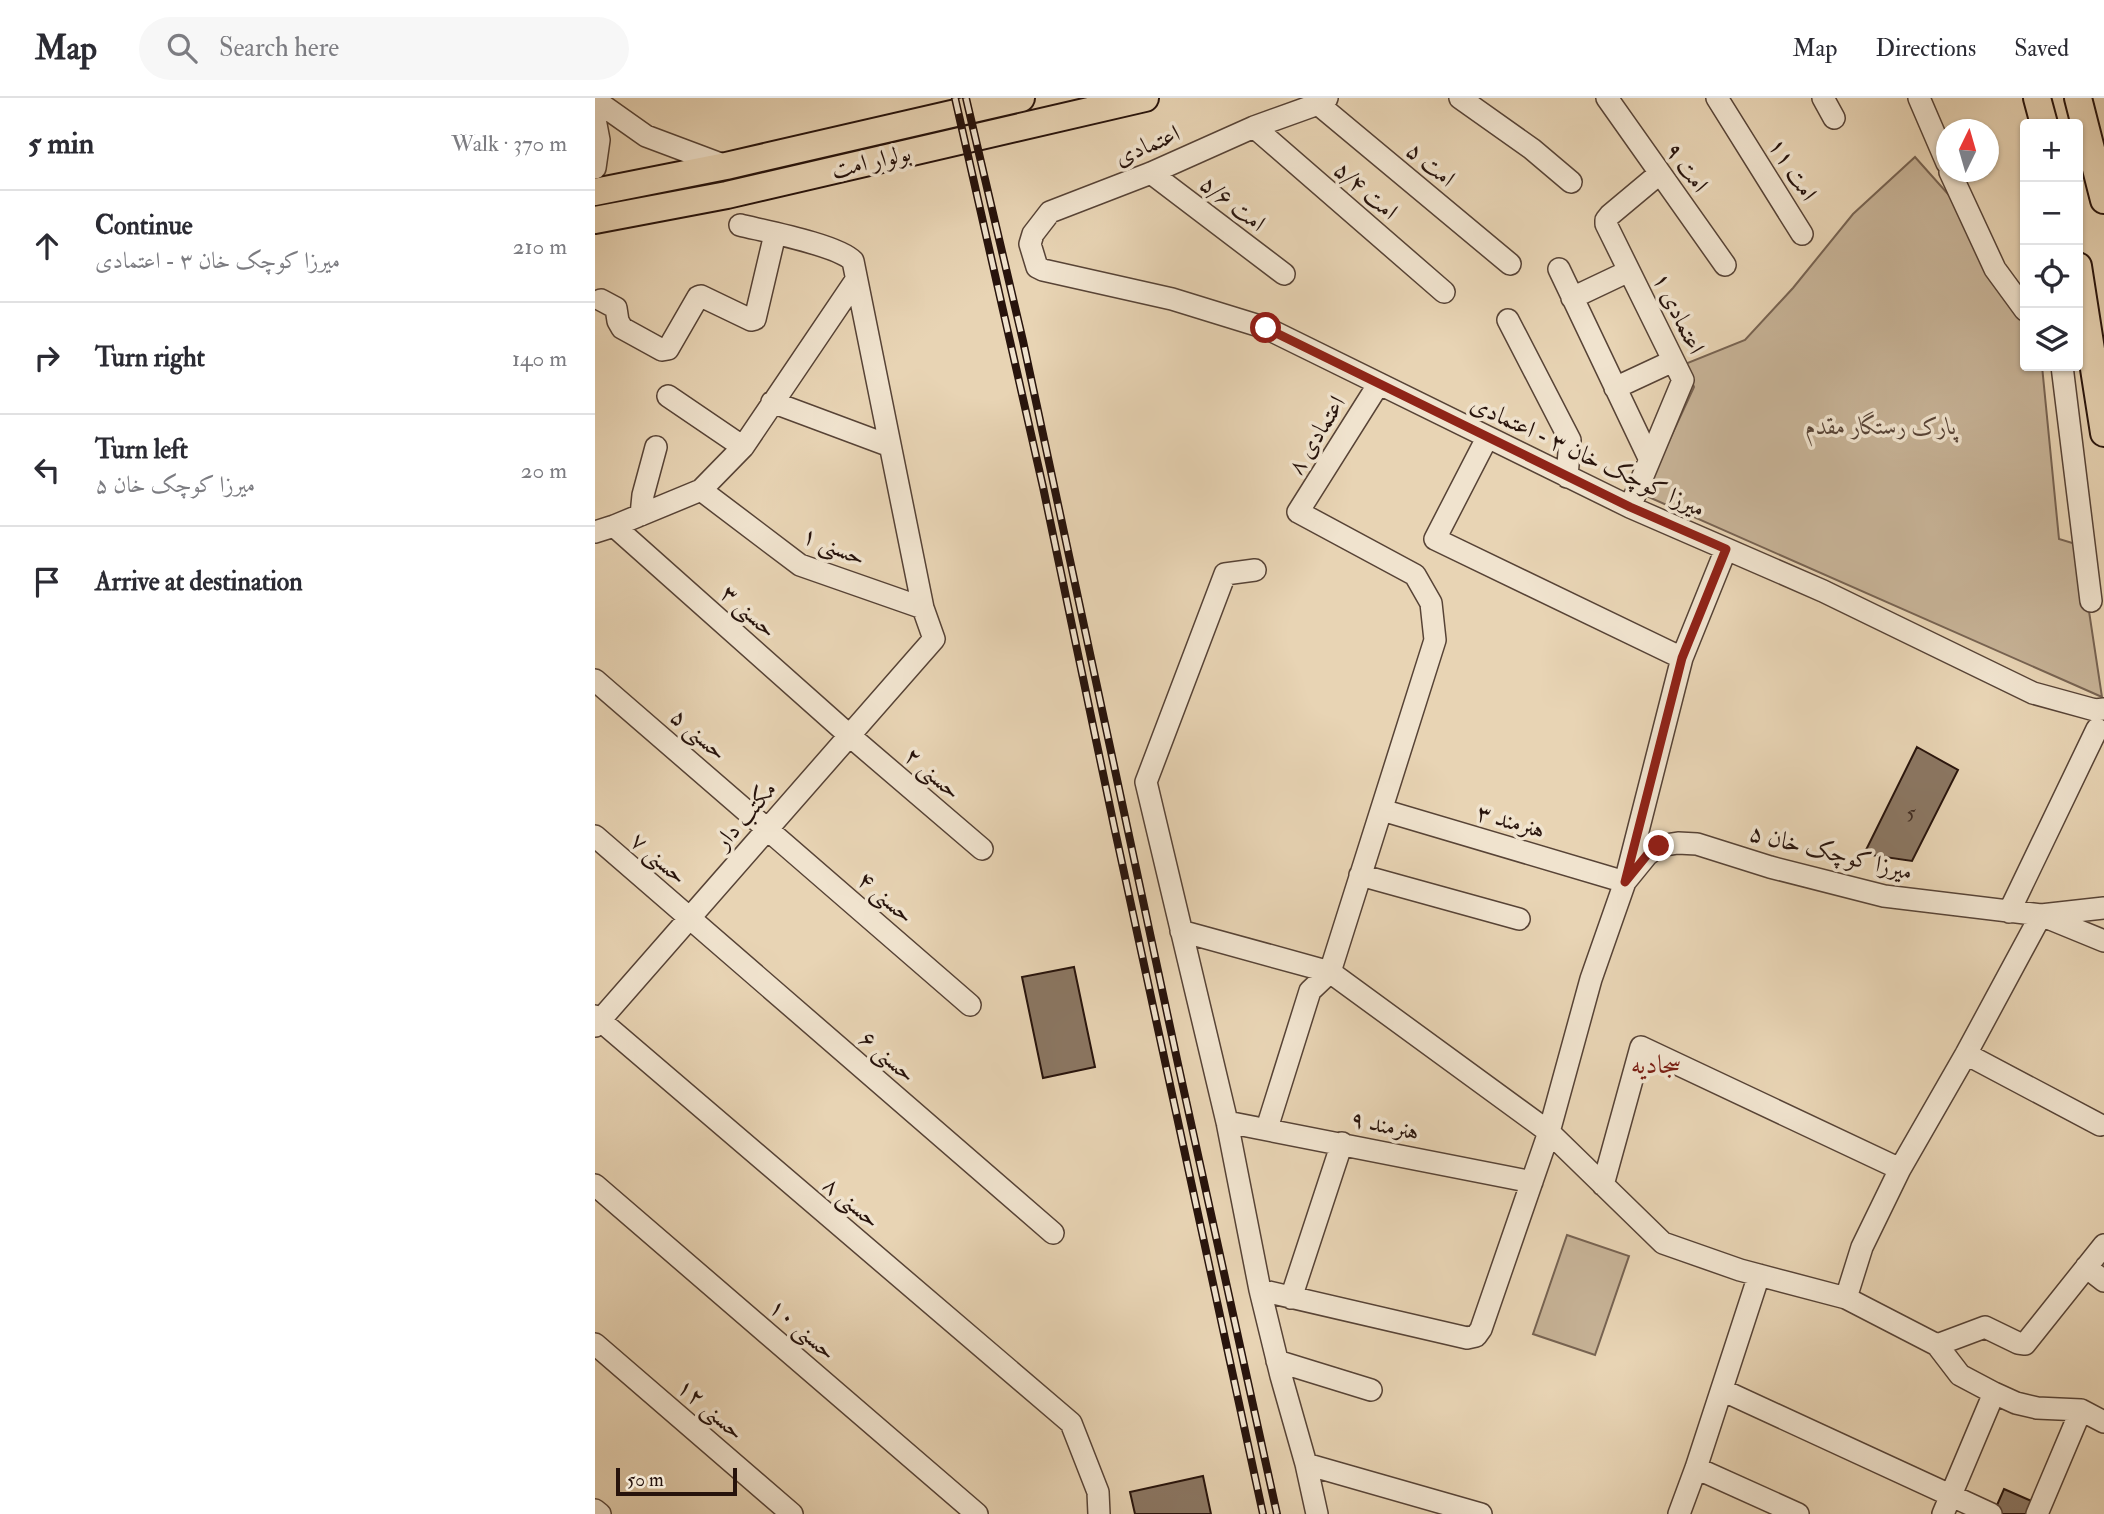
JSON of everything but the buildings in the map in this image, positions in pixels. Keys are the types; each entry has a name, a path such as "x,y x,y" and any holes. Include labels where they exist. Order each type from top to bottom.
{"main road":[{"name":"بولوار امت","path":"595,192 726,166 1021,98"},
{"name":"بولوار امت","path":"595,220 727,195 1145,98"},
{"path":"2037,98 2043,119"},
{"path":"2078,98 2104,200"},
{"path":"2083,299 2104,433"}],"street":[{"path":"1460,98 1532,149 1571,182"},
{"name":"امت ۹","path":"1607,98 1725,265"},
{"name":"امت ۱۱","path":"1717,98 1802,233"},
{"path":"1823,98 1834,118"},
{"path":"1919,98 1936,137"},
{"path":"595,100 646,136 726,166"},
{"name":"اعتمادی","path":"1043,270 1037,267 1030,244 1038,226 1050,212 1323,101"},
{"name":"امت ۵","path":"1323,101 1510,264"},
{"path":"595,119 599,140 595,168"},
{"name":"امت ۵/۴","path":"1254,127 1444,292"},
{"name":"امت ۵/۶","path":"1151,173 1284,274"},
{"name":"اعتمادی ۱","path":"1630,507 1683,380 1606,220 1659,174"},
{"path":"1955,182 1995,269 2024,308"},
{"path":"740,225 803,240 847,256 853,261 923,608"},
{"path":"601,300 616,308 622,328 662,350 668,348 701,296 751,320 755,319 775,234"},
{"path":"1559,269 1649,458"},
{"name":"میرزا کوچک خان ۳ - اعتمادی","path":"1043,270 1172,299 1266,328 1630,507 1823,591 2033,693 2102,723"},
{"path":"1572,298 1629,271"},
{"path":"604,529 701,490 743,447 856,280"},
{"path":"1508,320 1570,440 1567,477"},
{"path":"1615,388 1673,361"},
{"path":"2064,371 2091,601"},
{"name":"اعتمادی ۸","path":"1378,385 1298,512 1415,575 1431,603 1435,640 1382,810"},
{"path":"668,396 743,447"},
{"path":"772,402 890,446"},
{"path":"1487,438 1435,539 1682,658"},
{"path":"642,515 643,495 656,447"},
{"name":"حسنی ۱","path":"701,490 800,565 923,608"},
{"name":"حسنی ۳","path":"604,529 850,736"},
{"path":"1260,1290 1467,1338 1476,1336 1481,1329 1549,1132 1591,979 1625,882 1682,658 1726,549"},
{"path":"1255,570 1225,574 1146,782 1227,1122 1260,1290 1317,1514"},
{"name":"مکتب دار","path":"597,1021 934,639 923,608"},
{"name":"حسنی ۵","path":"595,680 768,829"},
{"path":"2009,912 2102,723"},
{"name":"حسنی ۲","path":"850,736 982,849"},
{"path":"1267,1128 1310,991 1330,972 1382,810"},
{"name":"هنرمند ۳","path":"1382,810 1625,882"},
{"name":"حسنی ۴","path":"768,829 970,1005"},
{"name":"حسنی ۷","path":"595,836 689,919"},
{"name":"میرزا کوچک خان ۵","path":"1625,882 1647,855 1659,846 1697,844 1770,867 1884,895 2041,915 2104,908"},
{"path":"1360,875 1519,919"},
{"path":"1846,1298 1862,1247 1900,1169 2041,915"},
{"name":"میرزا کوچک خان ۵","path":"2041,915 2104,941"},
{"name":"حسنی ۶","path":"689,919 1053,1233"},
{"path":"1181,931 1330,972 1549,1132 1663,1244 1759,1275 1846,1298 1937,1345 1961,1375 1994,1393 2016,1403 2037,1408 2081,1410 2104,1422"},
{"name":"حسنی ۸","path":"597,1021 1071,1423 1098,1492 1099,1514"},
{"path":"1603,1185 1641,1047 1900,1169"},
{"path":"1966,1054 2100,1125"},
{"name":"هنرمند ۹","path":"1227,1122 1531,1182"},
{"path":"1291,1298 1342,1143"},
{"name":"حسنی ۱۰","path":"595,1185 978,1514"},
{"path":"1937,1345 1985,1327 2025,1344 2104,1245"},
{"path":"2086,1267 2104,1281"},
{"path":"1679,1514 1759,1275"},
{"name":"حسنی ۱۲","path":"595,1344 787,1512"},
{"path":"1277,1361 1371,1390"},
{"path":"1722,1390 1947,1505 1991,1514"},
{"path":"1947,1505 1994,1393"},
{"path":"2037,1514 2081,1410"},
{"path":"1306,1464 1412,1504 1481,1514"},
{"path":"1696,1468 1798,1514"},
{"path":"595,1510 600,1514"}],"green space":[{"name":"پارک رستگار مقدم","path":"1915,157 1965,213 2020,306 2020,371 2042,371 2059,539 2079,545 2102,697 1644,495 1694,387 1685,364 1745,340 1793,288 1853,214"},
{"path":"1567,1235 1629,1256 1595,1355 1533,1334"}],"railway":[{"path":"955,98 1043,487 1263,1514"},
{"path":"966,98 1023,341 1277,1514"}],"district":[{"name":"سجادیه","path":"1656,1064"}],"route":[{"path":"1266,328 1630,507 1726,549 1682,658 1625,882 1647,855 1659,846"}]}
